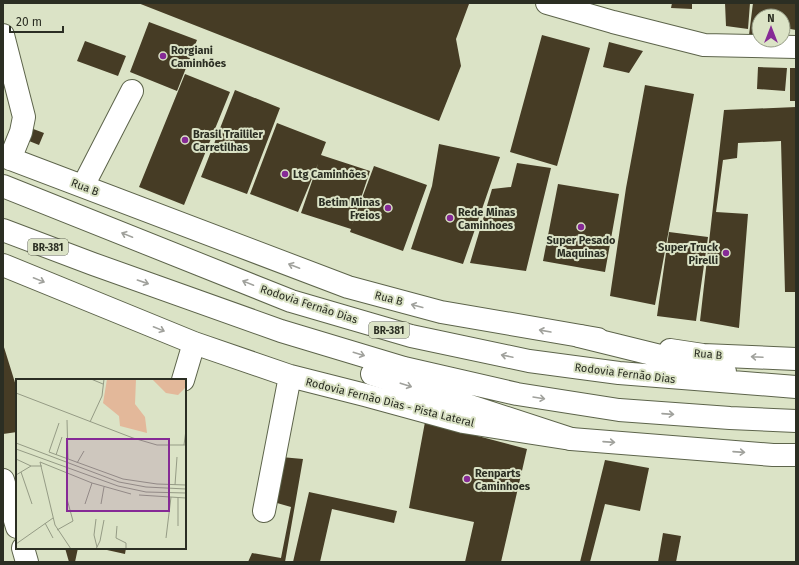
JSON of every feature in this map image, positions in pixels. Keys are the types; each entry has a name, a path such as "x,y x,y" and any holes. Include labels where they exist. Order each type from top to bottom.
{"main road":[{"path":"547,3 612,22 704,45 796,47"},
{"path":"3,35 24,117 22,132 7,157"},
{"path":"83,186 132,91"},
{"name":"Rua B","path":"7,157 348,287 441,312 579,336 703,355 796,359"},
{"name":"Rodovia Fernão Dias","path":"3,186 291,300 411,336 529,360 619,374 791,387"},
{"name":"BR-381","path":"3,230 93,264 281,330 404,368 517,394 619,410 796,421"},
{"name":"Rodovia Fernão Dias - Pista Lateral","path":"3,265 194,344 290,376 463,422 570,439 774,455 796,455"},
{"name":"BR-381","path":"281,330 334,361 570,439"},
{"name":"BR-381","path":"579,336 791,387"},
{"path":"183,379 194,344"},
{"path":"264,511 290,376"},
{"path":"3,480 16,524"},
{"path":"23,549 27,562"}],"building":[{"path":"138,3 469,4 456,39 461,66 439,121"},
{"path":"672,3 692,3 692,9 671,8"},
{"path":"725,3 750,3 748,29 726,26"},
{"path":"753,3 796,3 796,30 791,29 791,8 752,8"},
{"path":"751,19 751,35 749,35"},
{"name":"Rorgiani Caminhões","path":"149,22 197,40 177,91 130,72"},
{"path":"542,35 590,48 557,166 510,152"},
{"path":"85,41 126,56 118,76 77,61"},
{"path":"609,42 643,51 629,73 603,67"},
{"path":"758,67 787,68 785,91 757,89"},
{"path":"790,68 796,68 796,101 790,101"},
{"name":"Brasil Traililer Carretilhas","path":"185,74 230,92 184,205 139,187"},
{"path":"645,85 694,94 655,305 610,296 626,188"},
{"path":"235,90 280,108 247,194 201,177"},
{"name":"Super Truck Pirelli","path":"796,107 796,292 785,292 781,141 738,143 737,158 723,160 716,212 748,214 739,328 700,321 724,110"},
{"path":"277,123 326,142 321,155 370,171 352,225 374,166 427,185 403,251 350,232 351,229 301,213 318,164 298,212 250,194"},
{"path":"28,127 44,133 39,145 24,139"},
{"name":"Rede Minas Caminhoes","path":"439,144 500,157 463,264 411,249 432,186"},
{"path":"517,163 551,168 526,271 470,263 492,189 511,187"},
{"name":"Super Pesado Maquinas","path":"558,184 619,194 605,272 543,261"},
{"path":"669,232 708,237 696,321 657,316"},
{"path":"3,344 16,386 16,432 3,434"},
{"name":"Renparts Caminhoes","path":"425,422 527,449 501,562 465,562 474,522 409,508"},
{"path":"281,457 303,459 285,562 248,562 252,553 281,558 291,507 277,503"},
{"path":"605,460 649,468 640,511 605,504 590,562 580,562"},
{"path":"309,492 397,511 394,523 332,509 320,562 293,562"},
{"path":"663,533 681,536 676,562 658,562"},
{"path":"65,549 78,549 75,562 69,562"},
{"path":"102,549 126,549 125,554"}],"place":[{"name":"Rorgiani Caminhões","path":"163,56"},
{"name":"Brasil Traililer Carretilhas","path":"185,140"},
{"name":"Ltg Caminhões","path":"285,174"},
{"name":"Betim Minas Freios","path":"388,208"},
{"name":"Rede Minas Caminhoes","path":"450,218"},
{"name":"Super Pesado Maquinas","path":"581,227"},
{"name":"Super Truck Pirelli","path":"726,253"},
{"name":"Renparts Caminhoes","path":"467,479"}]}
